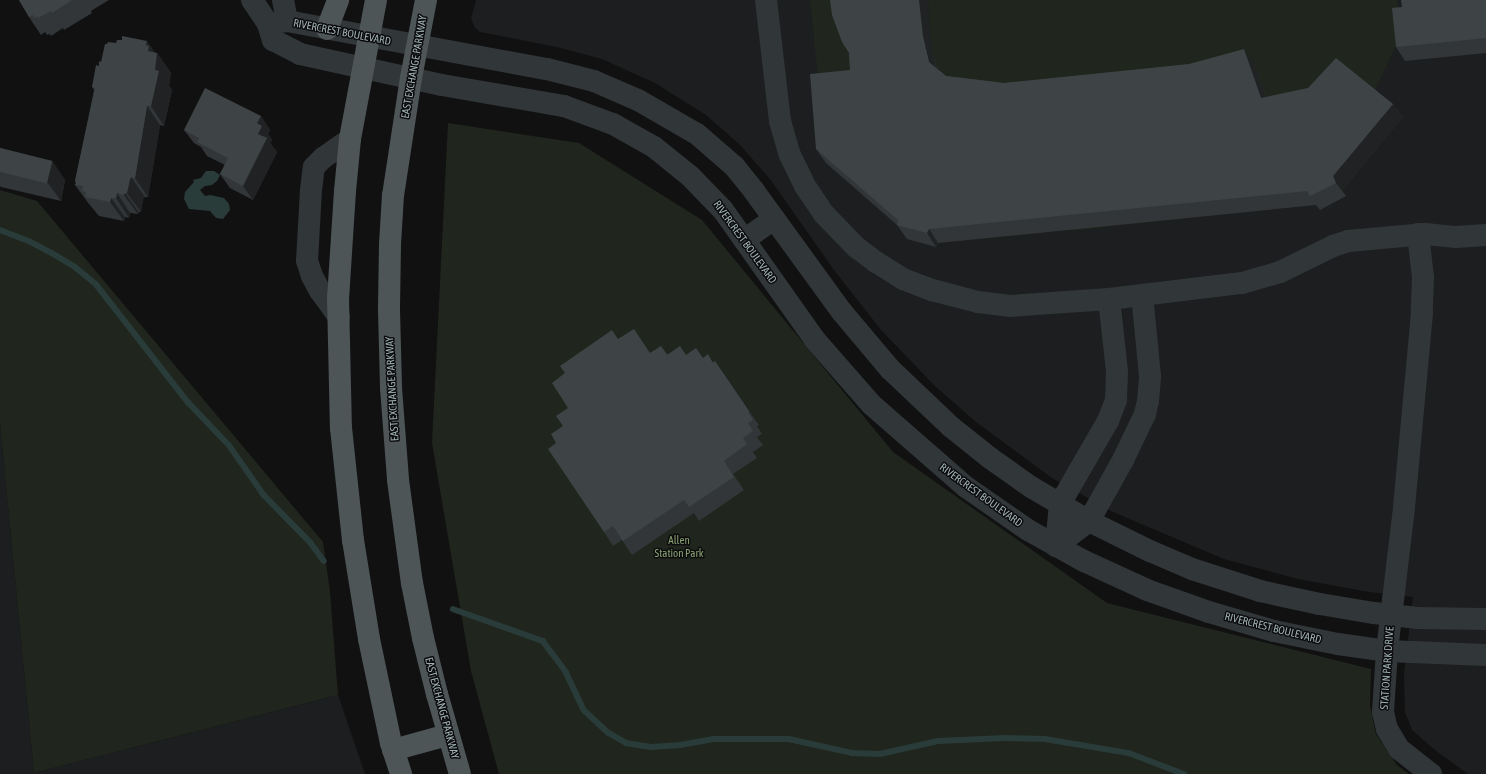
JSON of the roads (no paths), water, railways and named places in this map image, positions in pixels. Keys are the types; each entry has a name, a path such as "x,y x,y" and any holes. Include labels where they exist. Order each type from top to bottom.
{"main road":[{"path":"327,29 338,0"},
{"path":"376,0 362,68 350,139 341,245 339,317 341,428 353,540 370,639 393,750 401,774"},
{"name":"EAST EXCHANGE PARKWAY","path":"426,0 411,78 393,195 390,234 389,310 392,403 398,480 412,583 423,638 448,735 460,774"},
{"path":"393,750 448,735"}],"street":[{"path":"252,0 277,23 283,0"},
{"path":"766,0 778,108 790,155 802,180 821,210 838,230 856,247 903,279 932,290 978,302 1022,306 1109,299 1242,283 1280,272 1341,243 1418,234 1456,237 1486,235"},
{"name":"RIVERCREST BOULEVARD","path":"1486,619 1441,619 1392,615 1341,608 1300,600 1218,578 1150,551 1089,521 1060,504 990,458 950,426 908,388 874,352 842,312 743,177 716,149 679,122 638,100 594,81 564,73 327,29 277,23 273,40 300,54 411,78 564,106 613,124 654,147 679,166 714,199 815,340 872,405 966,487 1028,530 1056,546 1125,581 1209,612 1302,637 1387,651 1486,654"},
{"path":"339,317 320,291 312,276 307,261 314,167 323,158 350,139"},
{"path":"744,240 774,218"},
{"name":"STATION PARK DRIVE","path":"1418,234 1423,288 1422,313 1404,508 1387,651 1383,712 1387,729 1399,749 1431,774"},
{"path":"1056,546 1089,521 1135,438 1147,407 1150,376 1142,295"},
{"path":"1056,546 1060,504 1108,421 1116,400 1117,371 1109,299"}],"waterway":[{"path":"0,230 29,241 52,253 75,267 96,284 188,402 229,445 264,495 311,543 324,561"},
{"path":"453,609 543,641 566,672 584,710 609,733 626,743 651,747 680,745 713,739 789,739 852,753 880,754 938,741 1005,738 1045,739 1129,753 1184,774"}],"park label":[{"name":"Allen Station Park","path":"679,547"}]}
